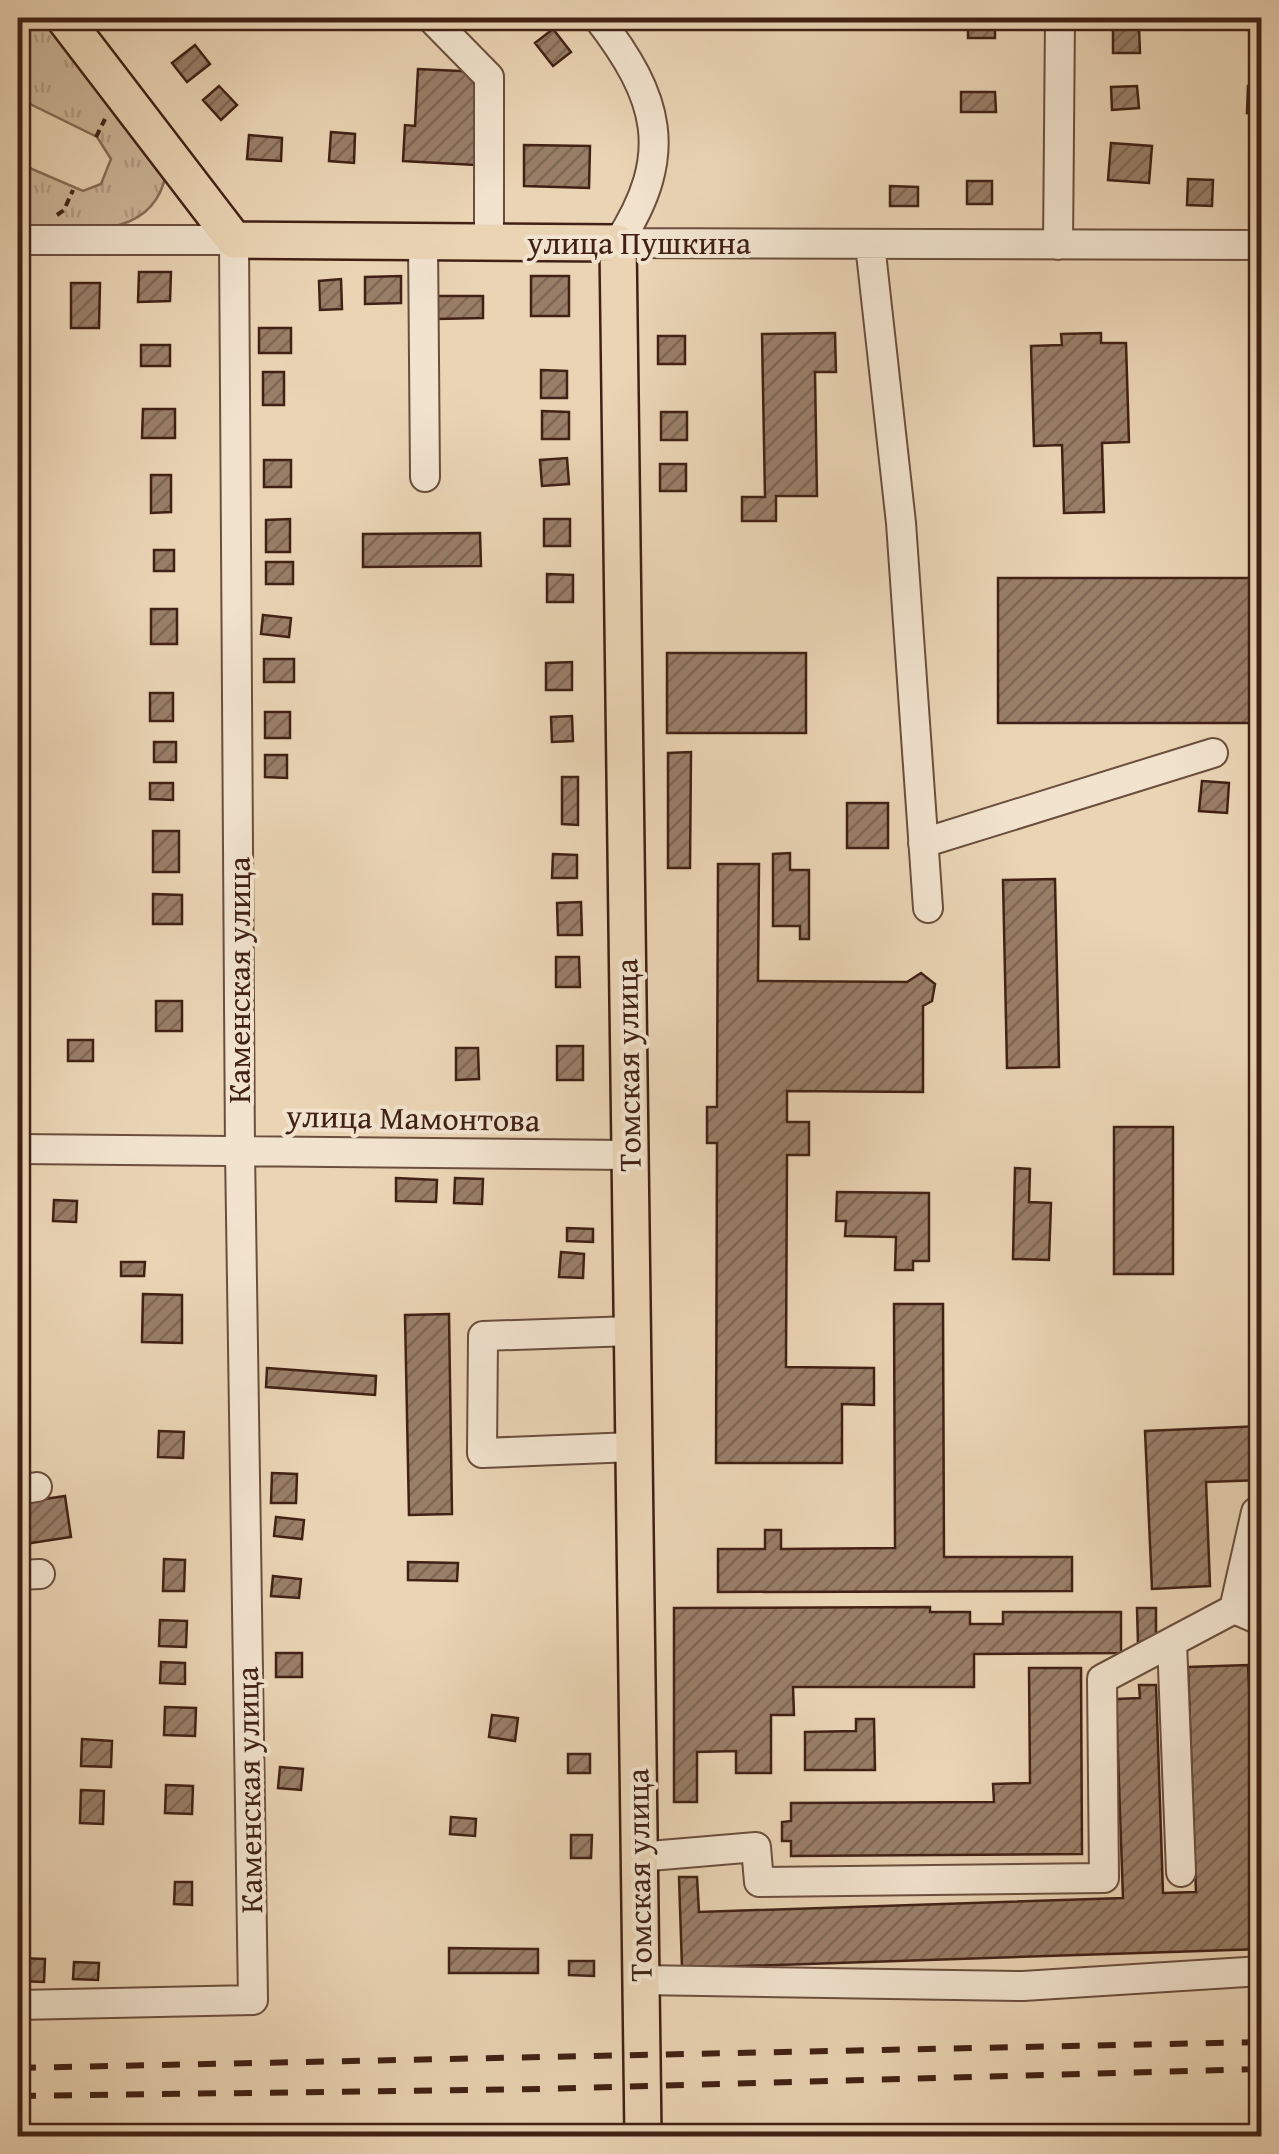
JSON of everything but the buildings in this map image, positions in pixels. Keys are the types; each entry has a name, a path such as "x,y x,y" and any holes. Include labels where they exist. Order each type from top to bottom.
{"main road":[{"path":"64,18 234,240"},
{"name":"улица Пушкина","path":"234,240 618,243"},
{"name":"Томская улица","path":"618,243 643,2136"}],"street":[{"path":"431,18 489,77 490,242"},
{"path":"598,18 630,59 657,123 642,207 618,243"},
{"path":"1058,244 1060,18"},
{"name":"улица Пушкина","path":"18,240 234,240"},
{"name":"Каменская улица","path":"18,2005 252,2000 240,1152 234,240"},
{"path":"422,242 425,477"},
{"name":"улица Пушкина","path":"618,243 1262,245"},
{"path":"870,244 901,523 928,908"},
{"path":"923,843 1213,754"},
{"name":"улица Мамонтова","path":"18,1149 629,1155"},
{"path":"632,1330 483,1336 482,1453 633,1446"},
{"path":"638,1857 756,1848 759,1882 1104,1878 1102,1680 1234,1609 1256,1512"},
{"path":"1234,1609 1262,1621"},
{"path":"1172,1642 1181,1872"},
{"path":"640,1980 1023,1986 1262,1971"}],"path":[{"path":"55,216 64,210 73,190"}],"green space":[{"path":"29,18 57,18 166,174 158,197 145,212 127,222 85,230 18,228 18,163 83,191 101,184 111,159 97,137 18,98 18,26"}],"railway":[{"path":"18,2068 1262,2042"},
{"path":"18,2096 544,2089 1262,2069"}]}
